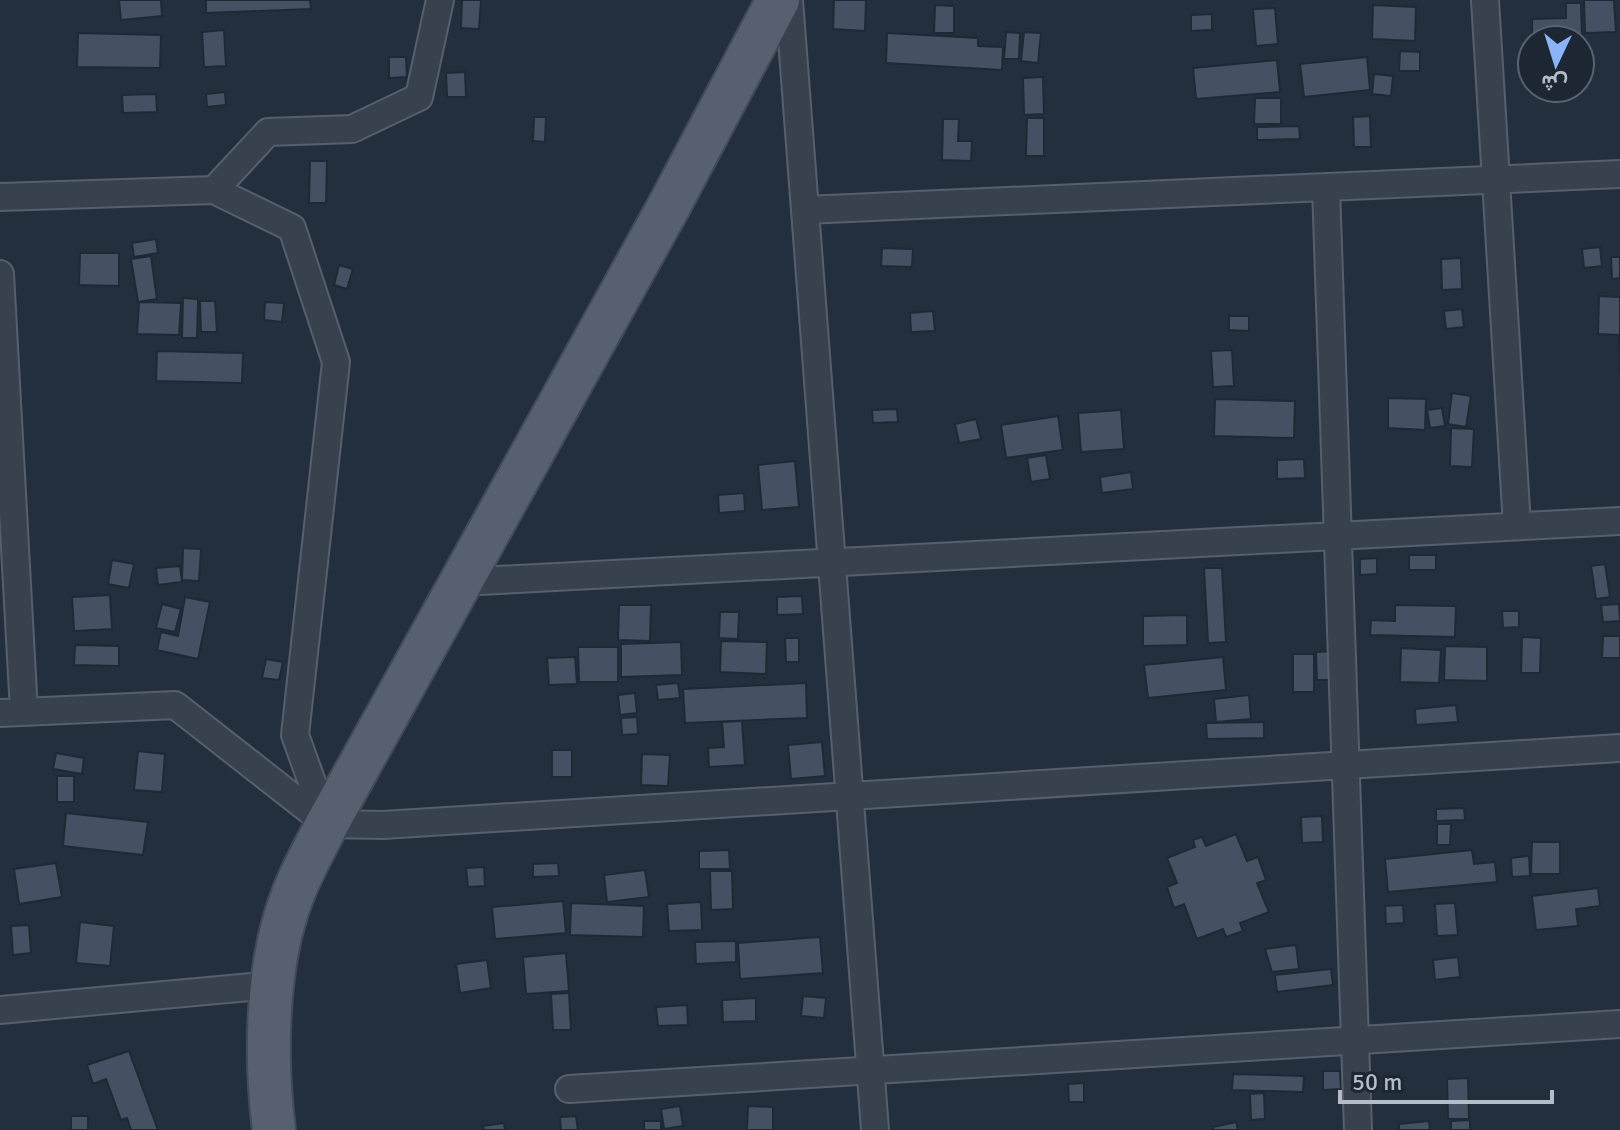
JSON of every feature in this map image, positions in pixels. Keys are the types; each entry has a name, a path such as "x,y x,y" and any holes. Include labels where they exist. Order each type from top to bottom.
{"main road":[{"path":"274,1130 268,1080 272,985 291,899 327,824 669,206 778,0"}],"street":[{"path":"214,190 268,132 352,129 419,97 440,0"},
{"path":"789,0 875,1130"},
{"path":"1485,0 1517,526"},
{"path":"805,210 1620,174"},
{"path":"1326,187 1358,1130"},
{"path":"0,197 214,190 292,228 336,362 295,735 327,824"},
{"path":"0,274 12,712 175,705 327,824 383,825 1620,748"},
{"path":"460,582 1620,521"},
{"path":"0,1010 272,985"},
{"path":"569,1089 1620,1024"}],"building":[{"path":"119,0 161,0 162,16 121,20"},
{"path":"206,0 310,0 311,9 206,13"},
{"path":"462,0 481,0 479,29 461,28"},
{"path":"834,0 866,0 865,31 833,29"},
{"path":"1584,0 1614,0 1616,32 1596,33 1596,24 1585,24"},
{"path":"1566,3 1581,3 1582,24 1532,24 1532,19 1566,18"},
{"path":"935,5 954,6 954,33 934,33"},
{"path":"1373,5 1416,7 1415,41 1372,39"},
{"path":"1275,8 1278,44 1256,46 1253,9"},
{"path":"1212,14 1212,30 1191,31 1191,15"},
{"path":"224,30 226,66 204,67 202,32"},
{"path":"1006,32 1020,33 1019,59 1004,59"},
{"path":"1024,32 1041,33 1038,63 1021,61"},
{"path":"78,33 161,35 160,68 77,67"},
{"path":"887,33 978,38 978,46 1003,47 1002,70 886,63"},
{"path":"1400,51 1420,52 1420,71 1399,71"},
{"path":"389,57 406,57 407,77 389,78"},
{"path":"1367,57 1370,90 1304,97 1300,64"},
{"path":"1277,60 1280,92 1196,99 1193,68"},
{"path":"465,72 466,97 447,97 446,73"},
{"path":"1374,74 1393,76 1391,96 1372,94"},
{"path":"1043,77 1044,114 1024,115 1023,78"},
{"path":"225,92 226,105 207,107 206,94"},
{"path":"156,94 157,112 123,113 122,95"},
{"path":"1255,98 1281,98 1281,124 1254,124"},
{"path":"1370,116 1371,147 1354,147 1353,117"},
{"path":"534,117 546,117 545,142 533,141"},
{"path":"1027,118 1044,118 1044,156 1026,156"},
{"path":"943,119 959,119 958,141 972,141 971,161 942,160"},
{"path":"1299,126 1300,139 1257,140 1257,127"},
{"path":"310,161 327,161 326,203 309,203"},
{"path":"156,239 158,253 134,257 132,243"},
{"path":"1600,247 1602,266 1584,268 1582,249"},
{"path":"882,248 913,249 912,267 881,266"},
{"path":"80,253 119,253 119,286 79,285"},
{"path":"151,256 157,299 138,302 131,259"},
{"path":"1611,257 1620,257 1620,278 1612,279"},
{"path":"1461,258 1462,289 1442,290 1441,259"},
{"path":"339,265 353,269 347,289 334,285"},
{"path":"1599,296 1620,297 1620,374 1619,335 1598,334"},
{"path":"183,298 198,299 197,338 182,338"},
{"path":"200,301 215,301 217,332 201,332"},
{"path":"139,302 181,303 179,335 137,334"},
{"path":"265,302 284,303 282,322 264,320"},
{"path":"1462,309 1464,327 1446,329 1444,311"},
{"path":"933,311 935,331 911,332 910,313"},
{"path":"1229,316 1249,316 1249,331 1229,330"},
{"path":"1232,350 1234,386 1213,387 1211,351"},
{"path":"157,351 243,353 242,383 156,381"},
{"path":"1452,393 1471,396 1466,427 1448,424"},
{"path":"1388,398 1426,399 1425,430 1388,428"},
{"path":"1215,399 1295,401 1294,438 1214,436"},
{"path":"1442,408 1445,426 1430,428 1427,410"},
{"path":"897,409 898,422 873,423 872,410"},
{"path":"1121,410 1124,449 1081,452 1078,413"},
{"path":"1058,416 1063,450 1006,458 1001,425"},
{"path":"976,419 981,439 959,443 955,424"},
{"path":"1451,428 1474,429 1472,467 1450,466"},
{"path":"1046,455 1050,479 1031,482 1027,458"},
{"path":"1304,459 1305,478 1277,479 1277,460"},
{"path":"795,461 799,507 762,510 758,465"},
{"path":"1131,472 1133,489 1102,493 1100,477"},
{"path":"744,493 745,511 719,513 718,495"},
{"path":"183,548 201,549 199,581 182,580"},
{"path":"1409,555 1436,555 1436,570 1409,570"},
{"path":"1377,558 1377,574 1360,575 1360,559"},
{"path":"112,560 134,564 129,588 108,584"},
{"path":"1605,564 1610,597 1596,599 1591,566"},
{"path":"180,566 182,582 158,585 156,568"},
{"path":"1204,568 1222,568 1226,642 1208,643"},
{"path":"110,595 112,629 74,631 72,597"},
{"path":"802,596 803,614 777,615 777,597"},
{"path":"185,597 210,602 198,659 157,650 161,632 178,636"},
{"path":"162,604 181,609 175,632 156,628"},
{"path":"1619,604 1620,621 1603,622 1601,605"},
{"path":"619,605 651,605 650,641 618,640"},
{"path":"1395,605 1456,606 1455,637 1370,635 1371,620 1395,621"},
{"path":"1502,611 1519,611 1519,627 1503,628"},
{"path":"720,612 739,612 738,639 719,638"},
{"path":"1187,615 1187,645 1143,646 1143,616"},
{"path":"1603,636 1620,636 1620,658 1602,658"},
{"path":"1522,637 1541,638 1540,673 1521,673"},
{"path":"785,638 799,638 799,662 786,662"},
{"path":"721,641 767,642 766,674 720,672"},
{"path":"681,642 682,675 621,677 621,644"},
{"path":"75,645 119,646 119,666 74,665"},
{"path":"1445,646 1487,647 1487,681 1444,680"},
{"path":"578,647 618,647 618,682 579,682"},
{"path":"1401,648 1441,650 1439,683 1400,682"},
{"path":"1332,651 1333,680 1317,680 1316,652"},
{"path":"1293,654 1314,654 1314,692 1293,692"},
{"path":"575,657 577,684 549,685 547,658"},
{"path":"1223,657 1226,690 1148,698 1144,665"},
{"path":"266,659 283,662 279,680 262,678"},
{"path":"678,683 680,698 658,700 656,685"},
{"path":"806,683 807,718 685,723 683,689"},
{"path":"635,693 637,713 620,715 618,695"},
{"path":"1249,695 1251,719 1216,722 1214,699"},
{"path":"1456,705 1458,722 1416,725 1415,709"},
{"path":"637,717 638,734 622,735 621,718"},
{"path":"742,721 745,765 709,767 708,748 724,747 722,722"},
{"path":"1264,722 1264,738 1207,739 1206,723"},
{"path":"822,742 825,776 791,779 788,745"},
{"path":"552,750 572,750 572,777 552,777"},
{"path":"138,751 165,754 162,792 134,790"},
{"path":"56,753 84,758 82,774 53,769"},
{"path":"642,754 670,755 668,786 641,785"},
{"path":"57,776 74,776 74,802 57,802"},
{"path":"1464,808 1465,820 1436,821 1436,809"},
{"path":"66,813 148,822 143,855 63,846"},
{"path":"1322,816 1323,842 1302,843 1301,817"},
{"path":"1437,824 1451,824 1450,845 1437,845"},
{"path":"1236,834 1247,861 1258,857 1266,880 1257,883 1269,912 1240,923 1243,931 1226,937 1223,929 1197,939 1184,904 1174,908 1167,887 1177,883 1167,858 1195,847 1193,840 1202,837 1206,846"},
{"path":"1532,842 1560,842 1560,874 1531,874"},
{"path":"729,850 730,869 699,869 699,851"},
{"path":"1472,850 1474,864 1495,862 1497,882 1388,892 1385,859"},
{"path":"1529,856 1530,876 1512,877 1511,858"},
{"path":"56,863 62,897 19,904 14,869"},
{"path":"558,863 559,876 533,877 533,864"},
{"path":"484,867 485,886 468,887 466,868"},
{"path":"645,870 649,897 607,902 604,875"},
{"path":"710,871 732,871 733,909 711,910"},
{"path":"1598,888 1600,906 1576,909 1578,926 1536,930 1532,896"},
{"path":"563,901 566,933 495,939 492,907"},
{"path":"701,902 702,930 669,931 667,904"},
{"path":"571,903 644,906 643,937 570,935"},
{"path":"1455,903 1458,935 1437,936 1435,904"},
{"path":"1403,905 1404,923 1386,924 1385,906"},
{"path":"80,922 114,926 110,966 76,963"},
{"path":"29,925 31,953 13,955 11,926"},
{"path":"820,937 823,973 740,979 738,943"},
{"path":"736,941 736,962 696,964 695,942"},
{"path":"1296,945 1299,969 1272,972 1265,949"},
{"path":"566,953 569,991 526,994 523,957"},
{"path":"1458,957 1460,977 1435,980 1433,960"},
{"path":"487,960 491,988 460,993 456,964"},
{"path":"1331,969 1333,985 1277,992 1275,975"},
{"path":"569,993 571,1030 553,1030 551,994"},
{"path":"803,996 826,998 824,1018 801,1016"},
{"path":"756,998 756,1021 723,1022 722,1000"},
{"path":"687,1005 688,1025 658,1026 656,1007"},
{"path":"129,1051 158,1130 131,1130 127,1118 121,1120 106,1079 93,1084 87,1065"},
{"path":"1323,1071 1340,1071 1341,1089 1323,1090"},
{"path":"1233,1074 1304,1076 1303,1092 1232,1090"},
{"path":"1468,1078 1469,1119 1448,1119 1447,1079"},
{"path":"1084,1083 1084,1102 1069,1102 1068,1084"},
{"path":"1264,1093 1265,1119 1251,1120 1250,1094"},
{"path":"680,1106 683,1126 664,1129 661,1109"},
{"path":"748,1106 773,1107 773,1130 747,1130"},
{"path":"71,1116 88,1116 88,1130 71,1130"},
{"path":"576,1116 578,1130 561,1130 560,1117"},
{"path":"1470,1120 1470,1130 1451,1130 1451,1121"},
{"path":"644,1121 661,1121 661,1130 644,1130"},
{"path":"1429,1121 1430,1130 1399,1130 1399,1124"},
{"path":"1236,1122 1238,1130 1213,1130 1213,1127"},
{"path":"504,1123 505,1130 484,1130 483,1126"}]}
